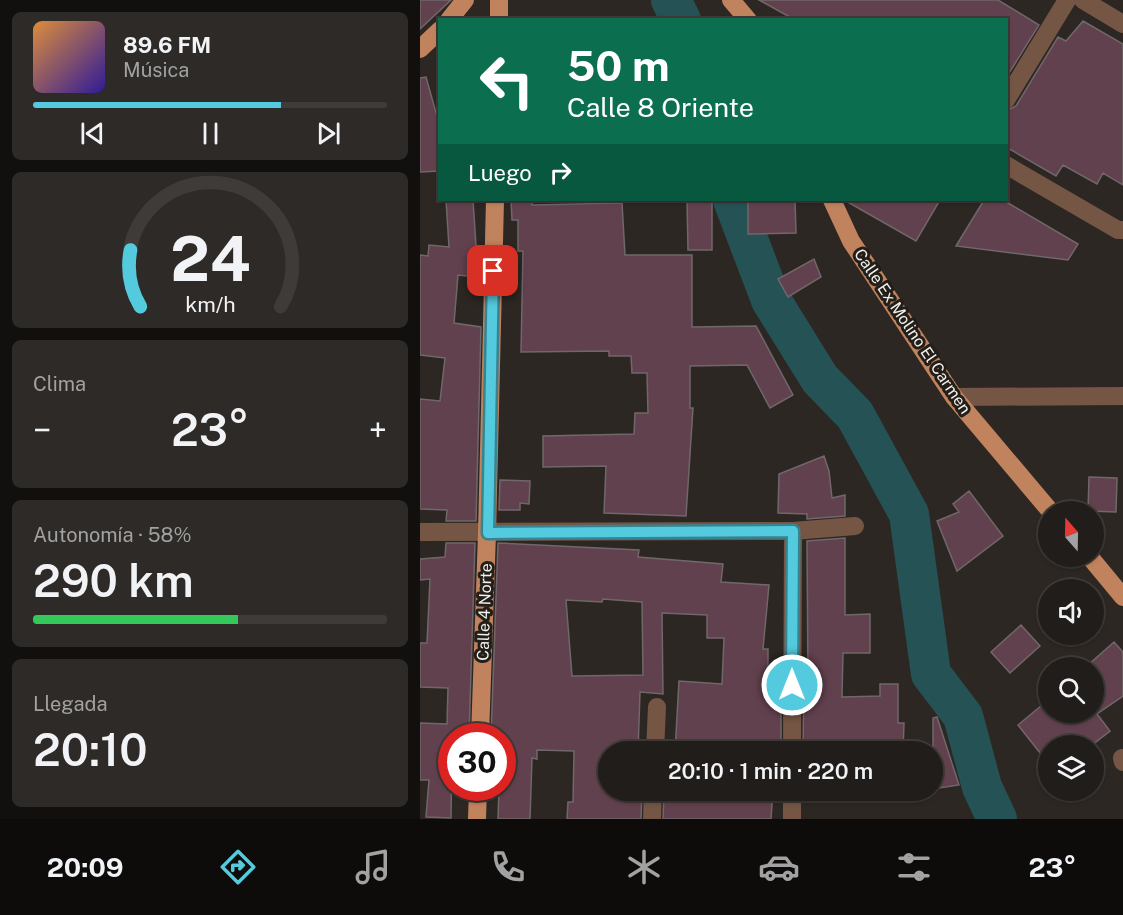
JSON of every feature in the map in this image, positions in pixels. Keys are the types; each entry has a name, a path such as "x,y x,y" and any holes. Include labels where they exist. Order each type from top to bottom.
{"main road":[{"path":"451,18 465,0"},
{"path":"499,0 499,18"},
{"path":"731,0 746,18"},
{"path":"420,49 438,32"},
{"name":"Calle 4 Norte","path":"481,723 488,533 495,201"},
{"name":"Calle Ex Molino El Carmen","path":"832,201 851,241 954,397 1042,501"},
{"path":"1098,567 1123,597"},
{"path":"477,819 478,801"}],"street":[{"path":"1008,97 1066,0"},
{"path":"1083,0 1123,24"},
{"path":"1008,166 1118,230 1123,230"},
{"path":"954,397 1123,396"},
{"path":"420,532 793,531 855,526"},
{"path":"792,741 793,531"},
{"path":"655,741 657,707"},
{"path":"1122,758 1123,762"},
{"path":"652,819 653,801"},
{"path":"792,801 792,819"}],"building":[{"path":"420,0 451,0 420,29"},
{"path":"759,0 998,0 1039,25 1008,75 1008,18 791,18"},
{"path":"1083,21 1123,44 1123,185 1103,173 1097,184 1063,165 1056,176 1008,148 1008,110 1016,106 1058,37 1066,41"},
{"path":"426,77 438,120 438,171 420,172 420,78"},
{"path":"446,201 473,201 476,246 479,246 476,277 458,275 454,323 481,327 476,521 446,521 447,510 420,509 420,399 440,401 445,358 420,355 420,255 428,256 429,245 449,247"},
{"path":"511,201 532,201 532,205 622,203 625,255 692,255 692,327 756,326 793,395 770,408 747,365 690,366 690,408 693,408 686,516 604,513 606,466 543,467 543,436 634,434 635,413 648,413 647,373 632,373 631,356 609,356 609,351 521,352 523,251 518,251 518,220 512,220"},
{"path":"687,201 712,201 712,250 688,250"},
{"path":"748,201 795,201 796,233 748,234"},
{"path":"846,201 939,201 916,241"},
{"path":"983,201 1005,201 1078,244 1068,260 956,246"},
{"path":"814,259 821,277 788,297 778,279"},
{"path":"824,456 829,471 832,498 845,495 845,516 807,519 807,514 778,513 779,474"},
{"path":"1089,477 1117,478 1116,512 1104,512 1104,501 1088,501"},
{"path":"500,480 530,481 529,504 520,503 520,510 499,510"},
{"path":"969,491 1003,536 957,571 937,521 959,512 953,504"},
{"path":"845,538 845,615 870,614 870,653 843,653 842,697 880,696 880,684 898,684 898,723 904,723 903,741 803,741 804,680 808,680 807,541"},
{"path":"446,543 475,543 469,723 447,723 448,688 420,687 420,643 427,643 430,579 420,580 420,559 445,557"},
{"path":"498,543 639,550 638,557 723,564 721,582 769,585 763,649 768,649 768,668 773,668 772,679 781,679 781,741 676,741 679,681 722,684 724,638 707,638 707,615 662,613 663,694 640,692 638,741 598,741 598,801 642,801 641,819 567,819 568,802 573,802 574,751 537,750 537,759 532,758 530,819 498,819 499,801 516,801 516,723 491,723","holes":["603,599 642,602 643,675 572,676 566,600 602,602"]},
{"path":"1021,625 1040,646 1010,673 991,652"},
{"path":"1114,642 1123,652 1123,696 1104,709 1104,657 1097,657"},
{"path":"1038,708 1038,723 1104,723 1110,731 1104,736 1038,735 1038,750 1018,725"},
{"path":"937,717 959,785 943,787 943,741 933,741 933,718"},
{"path":"420,723 438,724 438,801 451,801 451,818 426,817 429,780 420,780"},
{"path":"664,801 772,801 771,819 663,819"}],"waterway":[{"path":"671,0 680,18"},
{"path":"733,201 771,300 820,379 855,415 909,514 931,674 963,716 982,787 997,819"}],"route":[{"path":"493,271 488,533 793,531 792,685"}]}
